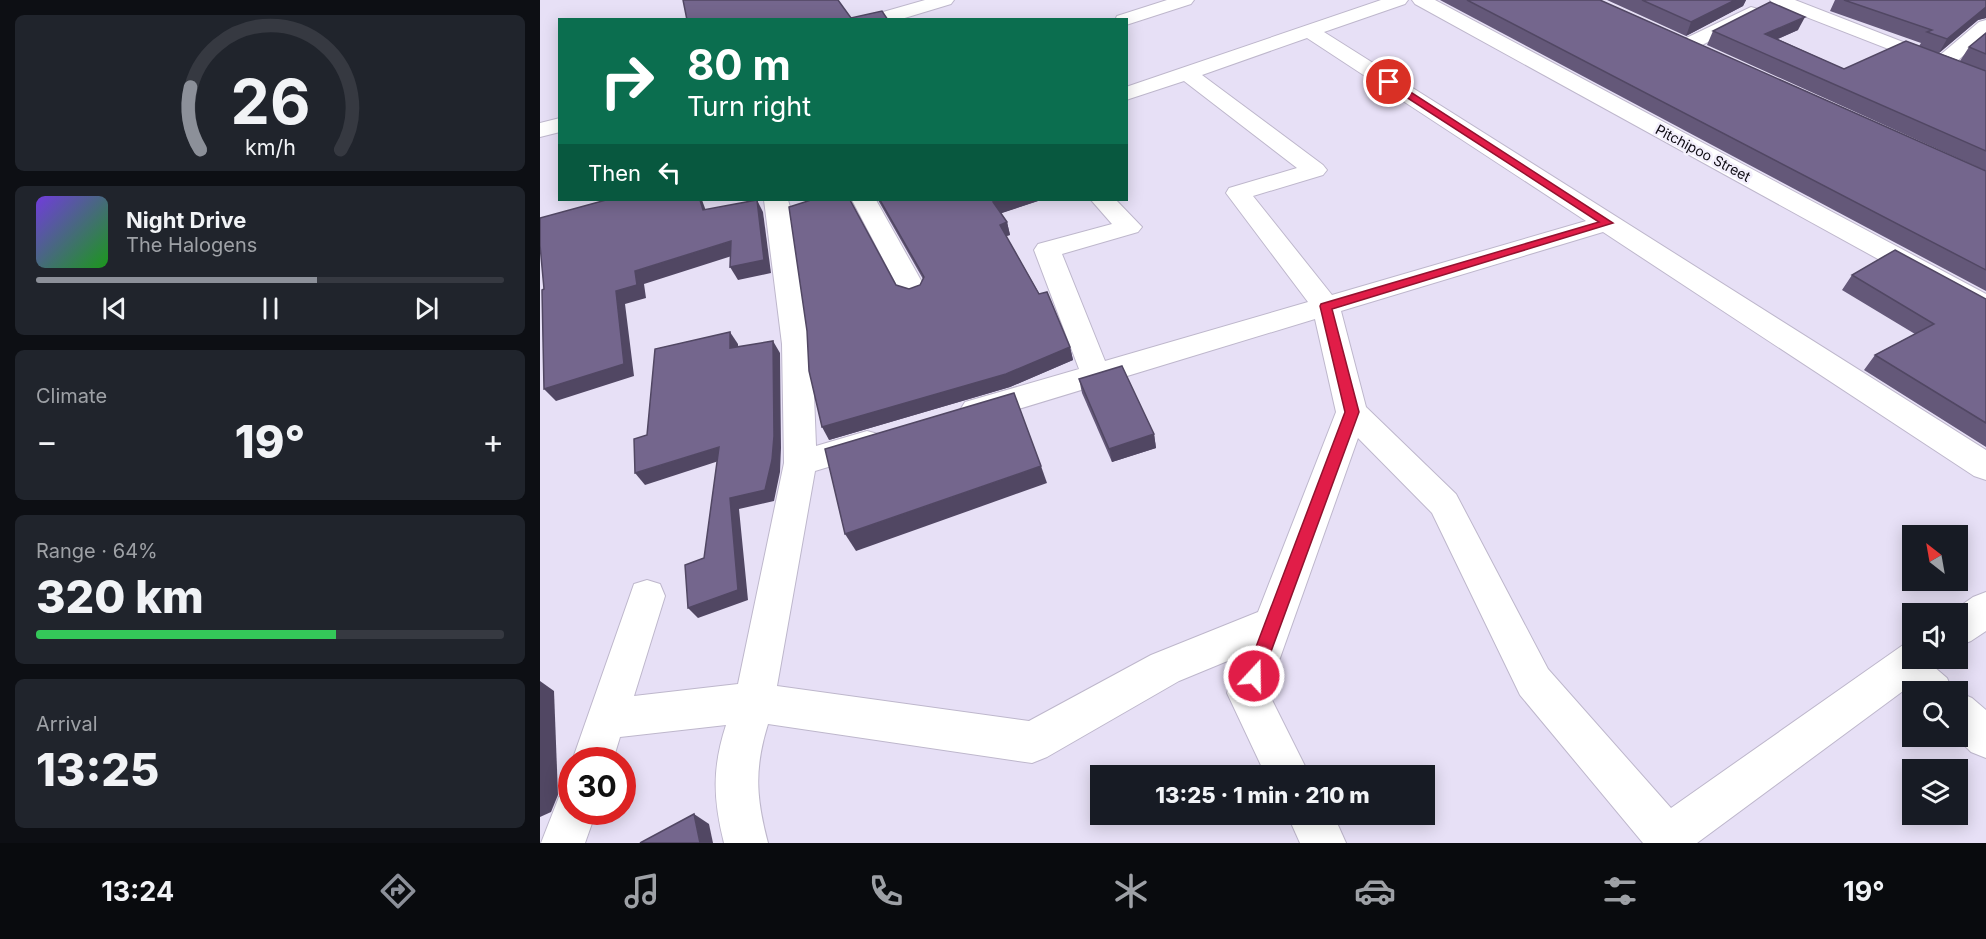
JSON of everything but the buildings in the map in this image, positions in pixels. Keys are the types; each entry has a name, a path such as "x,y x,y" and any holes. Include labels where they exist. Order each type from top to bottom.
{"street":[{"path":"883,18 945,0"},
{"path":"1128,19 1185,0"},
{"path":"1128,93 1399,0"},
{"name":"Pitchipoo Street","path":"1421,0 1986,306"},
{"path":"1688,45 1777,0 1986,81"},
{"path":"1942,64 1986,26"},
{"path":"1310,31 1986,467"},
{"path":"1667,36 1709,55"},
{"path":"1187,73 1315,170 1238,193 1326,306 1352,412 1444,504 1534,682 1669,840 1918,672"},
{"path":"540,130 558,125"},
{"path":"865,201 913,291"},
{"path":"1096,375 1047,250 1129,226 1104,201"},
{"path":"746,843 737,807 738,753 754,702 800,463 797,344 786,207"},
{"path":"948,419 1607,223"},
{"path":"1283,765 1247,693 1352,412"},
{"path":"800,463 891,436"},
{"path":"596,747 647,596"},
{"path":"1968,622 1986,609"},
{"path":"606,719 754,702 1032,742 1165,668 1273,624"},
{"path":"1968,721 1986,736"},
{"path":"563,843 569,825"},
{"path":"1315,825 1324,843"}],"route":[{"path":"1254,676 1352,412 1326,306 1607,223 1389,82"}]}
